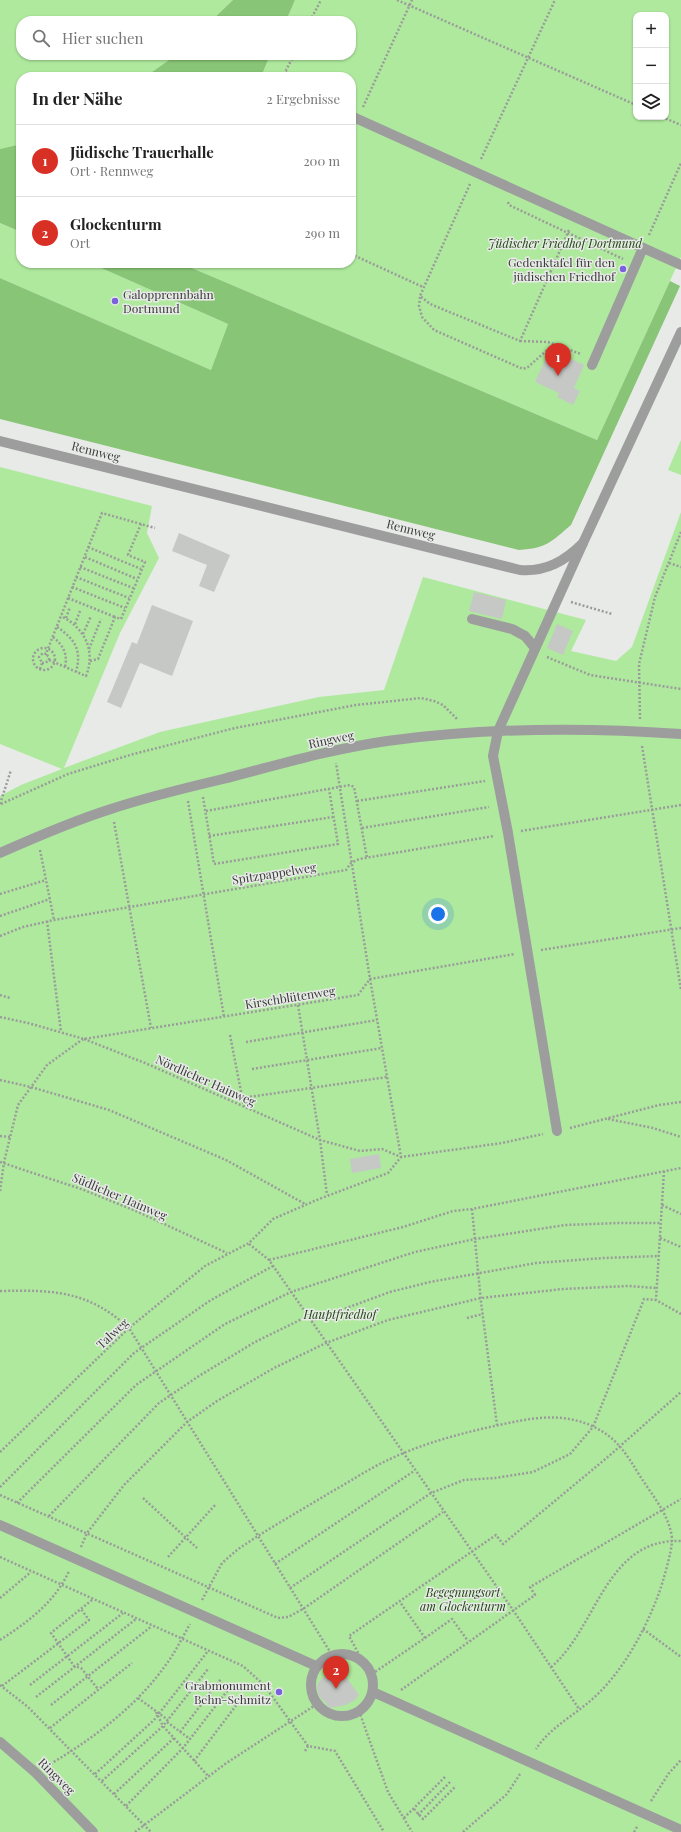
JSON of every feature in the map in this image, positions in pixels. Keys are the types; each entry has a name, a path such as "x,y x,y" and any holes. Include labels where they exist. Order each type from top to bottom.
{"street":[{"path":"356,118 681,265"},
{"path":"593,362 643,248"},
{"name":"Rennweg","path":"0,441 520,570 533,571 557,564 570,556 583,543 681,332"},
{"path":"557,1131 493,756 498,732 583,543"},
{"path":"472,619 512,629 525,636 534,650"},
{"name":"Ringweg","path":"0,853 37,836 112,808 334,751 387,741 498,732 570,729 681,734"},
{"path":"0,1525 316,1666"},
{"path":"342,1653 352,1655 362,1660 368,1666 374,1683 373,1692 366,1706 351,1715 332,1715 324,1711 317,1704 312,1695 312,1675 316,1666 323,1659 342,1653"},
{"path":"373,1692 681,1830"},
{"name":"Ringweg","path":"0,1742 36,1773 93,1832"}],"path":[{"path":"313,16 321,0"},
{"path":"397,0 633,104"},
{"path":"356,113 412,0"},
{"path":"554,344 528,367 523,369 434,330 422,317 419,306 423,287 555,0"},
{"path":"286,72 292,60"},
{"path":"669,120 681,125"},
{"path":"643,248 681,163"},
{"path":"506,186 509,206 636,265"},
{"path":"520,341 575,218"},
{"path":"356,256 423,287"},
{"path":"420,296 430,304 520,341 548,342 593,362"},
{"path":"46,654 102,513 155,528"},
{"path":"68,598 121,619 145,562 128,555 141,524"},
{"path":"681,532 655,598 639,664 640,731 681,990"},
{"path":"88,547 141,569"},
{"path":"85,557 137,579"},
{"path":"669,563 681,567"},
{"path":"80,568 133,588"},
{"path":"76,577 129,598"},
{"path":"72,587 125,608"},
{"path":"557,598 612,614"},
{"path":"66,618 70,607"},
{"path":"75,624 80,611"},
{"path":"46,654 49,657 49,660 86,676 90,661 89,649 83,634 75,624 62,616"},
{"path":"83,634 91,616"},
{"path":"90,661 98,659 115,617"},
{"path":"89,649 101,619"},
{"path":"57,627 73,639 78,657 76,672"},
{"path":"53,637 60,642 66,654 65,667"},
{"path":"38,648 48,648 54,653 55,662 50,669 40,669 35,666 33,654 38,648"},
{"path":"534,650 590,675 639,684 681,689"},
{"path":"39,657 43,653 46,654"},
{"path":"33,654 39,657 42,663 40,669"},
{"path":"42,663 49,660"},
{"path":"0,804 68,774 130,755 235,728 356,705 421,698 434,701 443,705 471,734"},
{"path":"334,751 370,979 401,1157"},
{"path":"0,804 11,770"},
{"path":"357,801 497,779"},
{"path":"201,784 214,864 338,844 329,789"},
{"path":"206,811 350,785 354,787 367,858"},
{"path":"186,788 224,1017"},
{"path":"362,828 502,804"},
{"path":"112,808 151,1028"},
{"path":"210,836 334,817"},
{"path":"37,836 54,920"},
{"name":"Spitzpappelweg","path":"0,936 23,927 48,921 346,870"},
{"path":"0,894 46,880"},
{"path":"0,916 50,899"},
{"path":"48,921 61,1032"},
{"name":"Kirschblütenweg","path":"84,1039 358,995 370,979"},
{"path":"0,995 10,998"},
{"path":"298,1005 312,1087 327,1195"},
{"name":"Nördlicher Hainweg","path":"0,1017 84,1039 145,1063 320,1140 360,1151 382,1149 401,1157"},
{"path":"246,1042 377,1020"},
{"path":"230,1035 244,1107"},
{"path":"0,1191 4,1162 18,1105 47,1065 84,1039"},
{"path":"252,1069 382,1048"},
{"path":"242,1098 387,1077"},
{"path":"0,1080 31,1087 110,1110 218,1156 306,1204"},
{"path":"579,1709 513,1610 414,1471 269,1260 249,1243 272,1219 327,1195 388,1173 401,1157 502,1143 681,1102"},
{"path":"606,1119 653,1128 681,1137"},
{"path":"0,1136 10,1137"},
{"name":"Südlicher Hainweg","path":"0,1162 4,1162 84,1190 136,1211 227,1253"},
{"path":"269,1260 403,1227 453,1211 472,1209 664,1171 681,1169"},
{"path":"656,1300 664,1171"},
{"path":"662,1205 681,1214"},
{"path":"472,1209 481,1298 497,1425"},
{"path":"18,1503 136,1385 225,1324 291,1292 415,1252 475,1239 565,1226 618,1223 661,1223"},
{"path":"660,1238 681,1247"},
{"name":"Talweg","path":"0,1452 129,1328 205,1266 227,1253 249,1243"},
{"path":"311,1321 390,1292 479,1273 536,1263 659,1256"},
{"path":"0,1487 141,1348 211,1300 273,1266"},
{"path":"88,1533 124,1485 187,1422 217,1401 274,1368 326,1343 388,1320 458,1302 481,1298 563,1289 628,1286 656,1288"},
{"path":"0,1291 40,1290 72,1295 95,1303 115,1315 129,1328 332,1655"},
{"path":"290,1588 431,1494 464,1480 495,1478 533,1472 570,1454 593,1427 644,1299 656,1300 681,1314"},
{"path":"467,1318 483,1314"},
{"path":"49,1516 154,1407 199,1376 255,1342 308,1316"},
{"path":"362,1660 349,1636 496,1535 503,1544 621,1446 681,1392"},
{"path":"208,1588 222,1563 237,1550 388,1459 402,1453 467,1432 497,1425 533,1418 557,1417 574,1420 593,1427 621,1446 662,1510 670,1529 672,1541 660,1591 643,1629 615,1675 597,1694 553,1730 539,1744 507,1794 463,1832"},
{"path":"275,1564 414,1471"},
{"path":"0,1495 278,1618 288,1617 303,1609 444,1512"},
{"path":"143,1498 198,1548"},
{"path":"389,1699 468,1641 535,1595 530,1587 681,1499"},
{"path":"168,1557 216,1504"},
{"path":"551,1667 561,1660 606,1586 621,1566 641,1550 656,1544 681,1541"},
{"path":"1,1559 243,1666 264,1686 308,1746 335,1751 384,1832"},
{"path":"0,1598 31,1572"},
{"path":"0,1640 19,1628 44,1607 62,1586"},
{"path":"92,1600 51,1633 74,1666 81,1668 98,1689"},
{"path":"400,1602 425,1638"},
{"path":"81,1609 89,1620 1,1686 28,1707 50,1728 152,1832"},
{"path":"30,1685 123,1613"},
{"path":"36,1697 136,1619"},
{"path":"372,1674 452,1619 468,1641"},
{"path":"51,1705 152,1626"},
{"path":"643,1629 681,1657"},
{"path":"36,1773 73,1751 138,1698 166,1666 182,1640"},
{"path":"95,1774 157,1713 208,1651"},
{"path":"50,1728 132,1663"},
{"path":"102,1781 163,1726 208,1669"},
{"path":"180,1732 221,1679"},
{"path":"126,1806 183,1748 231,1686"},
{"path":"194,1761 244,1694"},
{"path":"138,1698 190,1739"},
{"path":"135,1832 145,1826 225,1764 317,1704"},
{"path":"359,1711 388,1792 412,1832"},
{"path":"157,1713 163,1726 209,1777"},
{"path":"114,1794 174,1738"},
{"path":"305,1751 308,1746"},
{"path":"643,1813 669,1773 681,1760"},
{"path":"404,1818 445,1777"},
{"path":"418,1814 450,1782"},
{"path":"414,1809 423,1819 456,1786"}],"green space":[{"path":"0,0 233,0 216,16 16,16 16,60 169,60 152,72 16,72 16,145 0,149"},
{"path":"233,0 295,0 288,16 216,16"},
{"name":"Jüdischer Friedhof Dortmund","path":"295,0 681,0 681,257 597,440 192,268 356,268 356,72 263,72 268,60 356,60 356,16 288,16"},
{"path":"169,60 268,60 263,72 152,72"},
{"path":"16,145 16,230 0,223 0,149"},
{"name":"Galopprennbahn Dortmund","path":"0,223 16,230 16,268 101,268 228,324 211,370 0,278"},
{"path":"101,268 192,268 597,440 670,281 680,286 571,525 558,536 542,546 519,550 0,419 0,278 211,370 228,324"},
{"path":"681,440 681,475 668,470"},
{"name":"Hauptfriedhof","path":"0,467 152,506 147,533 159,558 120,633 64,768 160,732 319,697 384,690 423,577 586,620 571,651 616,661 632,647 681,512 681,1832 0,1832 0,796 21,785 62,769 0,744"}],"building":[{"path":"550,349 584,365 574,388 580,391 573,405 557,397 559,393 535,382"},
{"path":"179,533 230,555 214,592 199,586 207,565 172,551"},
{"path":"474,592 506,600 502,619 469,611"},
{"path":"152,605 193,621 172,676 140,663 121,708 107,702 132,642 137,644"},
{"path":"557,624 573,631 563,655 547,648"},
{"path":"379,1154 381,1168 352,1173 350,1159"},
{"path":"338,1666 359,1695 355,1700 346,1705 330,1708 319,1696 317,1687 318,1683 331,1669"}],"place":[{"name":"Gedenktafel für den jüdischen Friedhof","path":"623,269"},
{"name":"Galopprennbahn Dortmund","path":"115,301"},
{"name":"Jüdische Trauerhalle","path":"558,376"},
{"name":"Glockenturm","path":"336,1689"},
{"name":"Grabmonument Behn-Schmitz","path":"279,1692"}],"park label":[{"name":"Begegnungsort am Glockenturm","path":"463,1599"}]}
